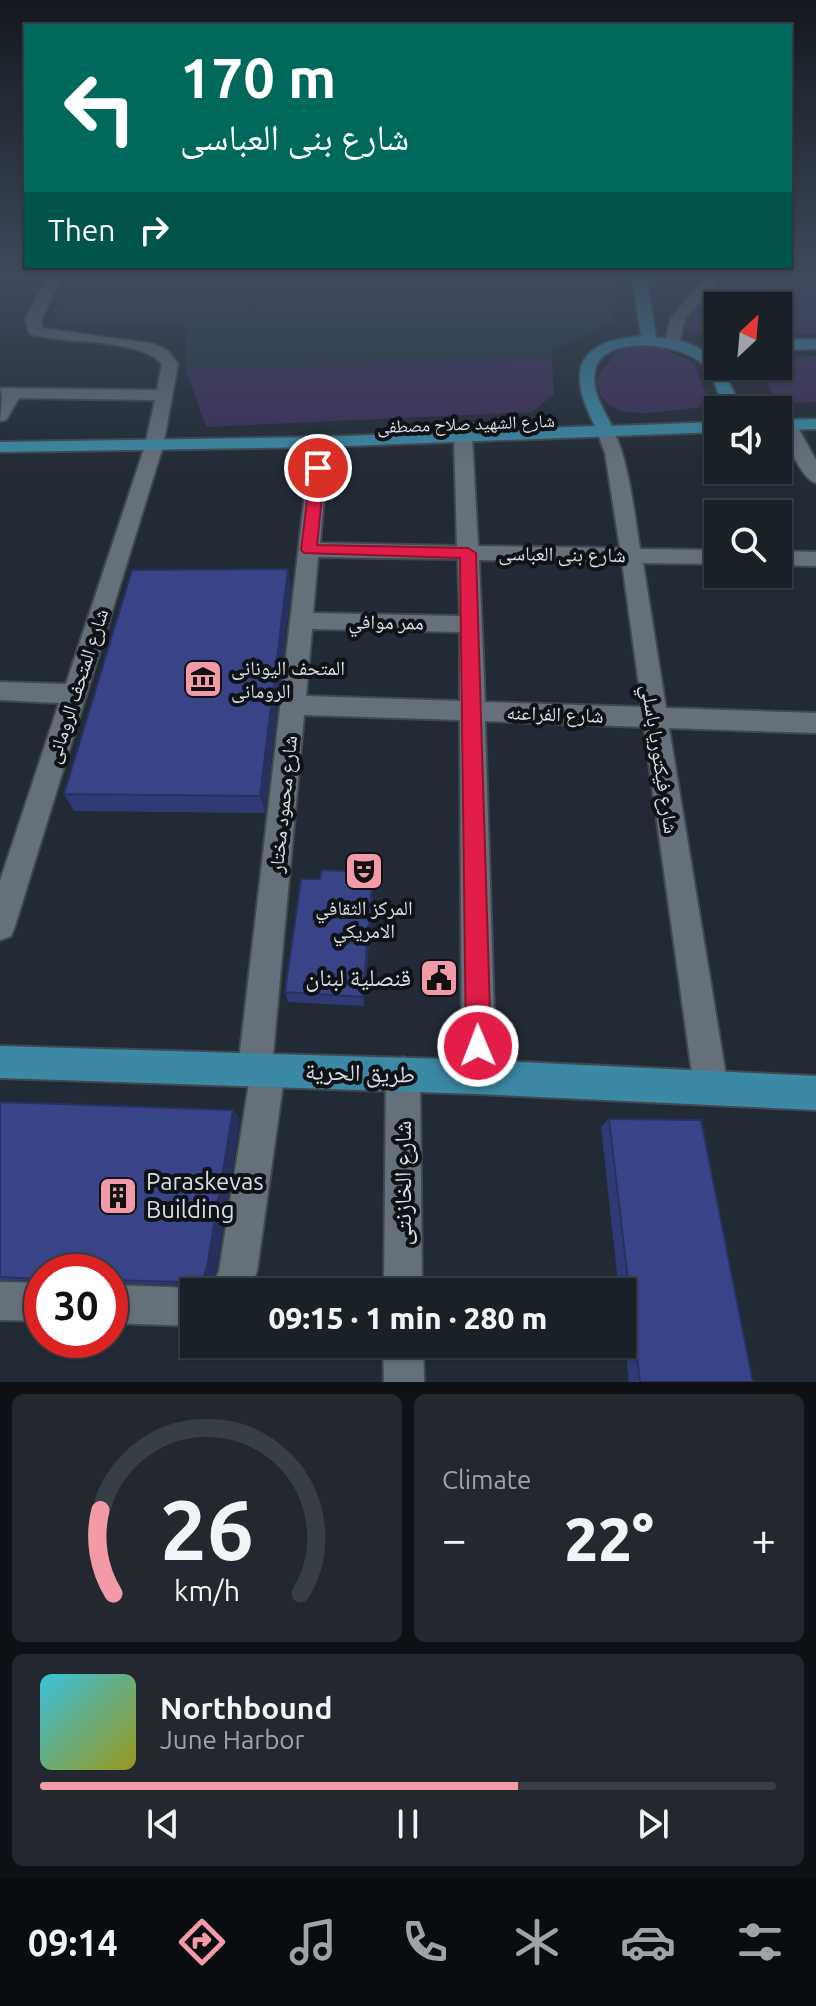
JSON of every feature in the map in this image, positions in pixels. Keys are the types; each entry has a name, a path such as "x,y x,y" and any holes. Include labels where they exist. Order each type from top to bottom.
{"main road":[{"path":"603,425 588,394 587,368 591,359 609,346 649,341 679,346 704,345"},
{"path":"792,345 816,344"},
{"path":"679,346 711,364 726,396"},
{"path":"792,416 816,411"},
{"name":"شارع الشهيد صلاح مصطفى","path":"156,441 320,442 463,436 704,415"},
{"path":"792,420 816,424"},
{"name":"شارع الشهيد صلاح مصطفى","path":"0,447 603,425 704,427"},
{"name":"طريق الحرية","path":"0,1062 403,1074 816,1093"}],"street":[{"name":"شارع المتحف الرومانى","path":"0,926 156,441 166,395 170,364 159,351 143,345 78,339"},
{"path":"679,339 679,346"},
{"path":"0,416 7,393 166,395"},
{"name":"شارع فيكتوريا باسلي","path":"603,425 614,453 631,555 711,1088"},
{"path":"463,436 471,624 479,1077"},
{"path":"792,437 816,477"},
{"name":"شارع محمود مختار","path":"235,1278 262,1070 293,705 320,442"},
{"name":"شارع بنى العباسى","path":"309,550 704,557"},
{"path":"792,558 816,559"},
{"name":"ممر موافي","path":"302,621 471,624"},
{"path":"0,691 74,694"},
{"name":"شارع الفراعنه","path":"293,705 816,723"},
{"name":"شارع الخازنتى","path":"403,1074 403,1278"},
{"path":"0,1301 24,1302"},
{"path":"128,1305 180,1306"},
{"path":"403,1358 404,1382"}],"shaded area":[{"path":"185,339 575,339 552,350 552,359 186,370"},
{"path":"660,347 693,362 707,396 704,396 704,404 698,408 651,413 635,413 610,405 601,395 596,380 617,351"},
{"path":"816,356 816,402 792,403 792,396 772,396 767,380 792,380 792,357"},
{"path":"552,359 554,394 532,412 206,427 186,370"}],"building":[{"name":"المتحف اليونانى الرومانى","path":"288,569 260,796 64,794 132,570"},
{"path":"322,870 350,871 349,881 372,883 363,997 285,992 301,879 320,879"},
{"name":"Paraskevas Building","path":"0,1102 233,1110 203,1278 180,1278 180,1282 128,1280 128,1254 24,1254 24,1278 0,1277"},
{"path":"609,1119 701,1120 753,1382 640,1382 636,1348 636,1278 628,1278"}],"place":[{"name":"المتحف اليونانى الرومانى","path":"203,679"},
{"name":"المركز الثقافي الامريكي","path":"364,871"},
{"name":"قنصلية لبنان","path":"439,978"},
{"name":"Paraskevas Building","path":"118,1196"}],"route":[{"path":"318,468 309,550 468,553 478,1046"}]}
